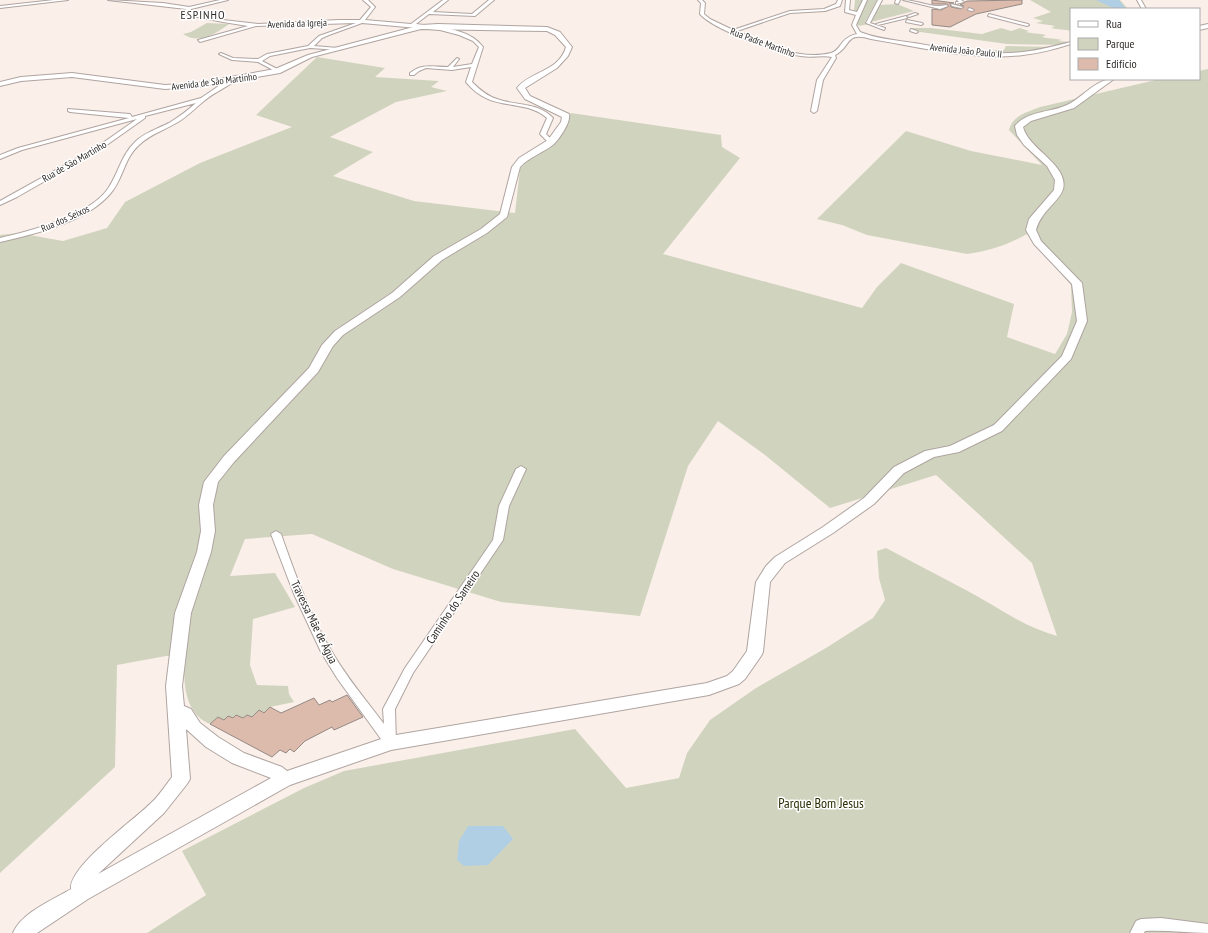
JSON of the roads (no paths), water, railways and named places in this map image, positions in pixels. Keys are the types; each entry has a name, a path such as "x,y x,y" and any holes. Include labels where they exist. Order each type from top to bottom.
{"main road":[{"name":"Avenida de São Martinho","path":"0,84 21,80 72,76 98,77 166,87 197,85 277,71 303,59 417,26 535,28 554,30 560,34 569,47 568,51 550,70 526,83 521,88 523,94 533,101 562,112 566,116 565,122 551,142"},
{"path":"29,927 81,893 284,780 390,743 710,689 729,682 739,675 755,652 763,582 771,569 780,560 828,530 869,501 899,470 930,454 954,449 998,428 1067,357 1082,321 1077,283 1037,242 1031,230 1034,219 1058,190 1060,185 1058,174 1025,140 1019,132 1019,126 1028,119 1071,106 1109,80"},
{"path":"81,893 80,882 92,867 158,808 181,780 181,757 175,709 174,686 183,614 204,552 208,531 206,505 211,482 229,459 314,370 328,345 339,333 353,322 396,295 438,258 484,231 504,215 516,167 522,160 551,142"},
{"path":"175,709 185,714 194,728 212,742 238,758 276,772 284,780"}],"street":[{"path":"0,7 66,0"},
{"path":"110,0 162,4 189,8 226,0"},
{"path":"310,47 314,41 326,34 361,22 373,7 365,0"},
{"path":"417,26 427,13 446,0"},
{"path":"427,13 473,15 492,0"},
{"name":"Rua Padre Martinho","path":"700,0 703,3 703,17 733,31 792,54 812,57 830,54"},
{"path":"733,31 790,12 832,8 838,5 840,0"},
{"path":"848,0 847,11 858,14"},
{"path":"814,111 820,80 834,58 834,56 830,54 838,51 848,38 861,34 854,25 864,0"},
{"path":"880,0 868,22 876,24 884,29"},
{"path":"905,0 940,8 953,4 971,10"},
{"name":"Avenida da Igreja","path":"189,8 187,12 189,14 256,25 361,22 417,26 466,35 479,42 481,47 469,82 489,98 500,102 534,108 547,114 550,118 543,134 551,142"},
{"path":"868,26 900,18 907,18 916,14"},
{"path":"989,15 1026,25"},
{"path":"907,18 915,23"},
{"path":"907,18 909,28 916,32"},
{"path":"200,41 256,25"},
{"name":"Avenida João Paulo II","path":"861,34 871,38 956,50 1005,54 1039,52 1070,43"},
{"path":"259,61 269,56 310,47 338,49"},
{"path":"221,54 232,59 259,61 277,71"},
{"path":"449,69 457,59"},
{"path":"412,74 418,68 424,67 449,69 474,65"},
{"name":"Rua de São Martinho","path":"0,157 20,149 203,99 231,80"},
{"name":"Rua dos Seixos","path":"0,240 40,230 91,207 104,196 114,184 124,160 133,146 149,135 182,117 203,99"},
{"path":"70,110 138,116"},
{"name":"Rua de São Martinho","path":"0,203 99,148 139,121 146,114"},
{"name":"Caminho do Sameiro","path":"390,743 389,709 409,671 498,540 504,506 521,469"},
{"name":"Travessa Mãe de Água","path":"276,534 298,592 327,653 350,689 375,719 390,743"},
{"path":"1136,933 1141,925 1161,924 1208,930"}],"water":[{"path":"1096,0 1119,0 1125,8 1113,8"},
{"path":"468,826 503,826 513,839 488,865 464,866 457,860 459,841"}],"district":[{"name":"ESPINHO","path":"203,15"}],"park label":[{"name":"Parque Bom Jesus","path":"821,803"}]}
